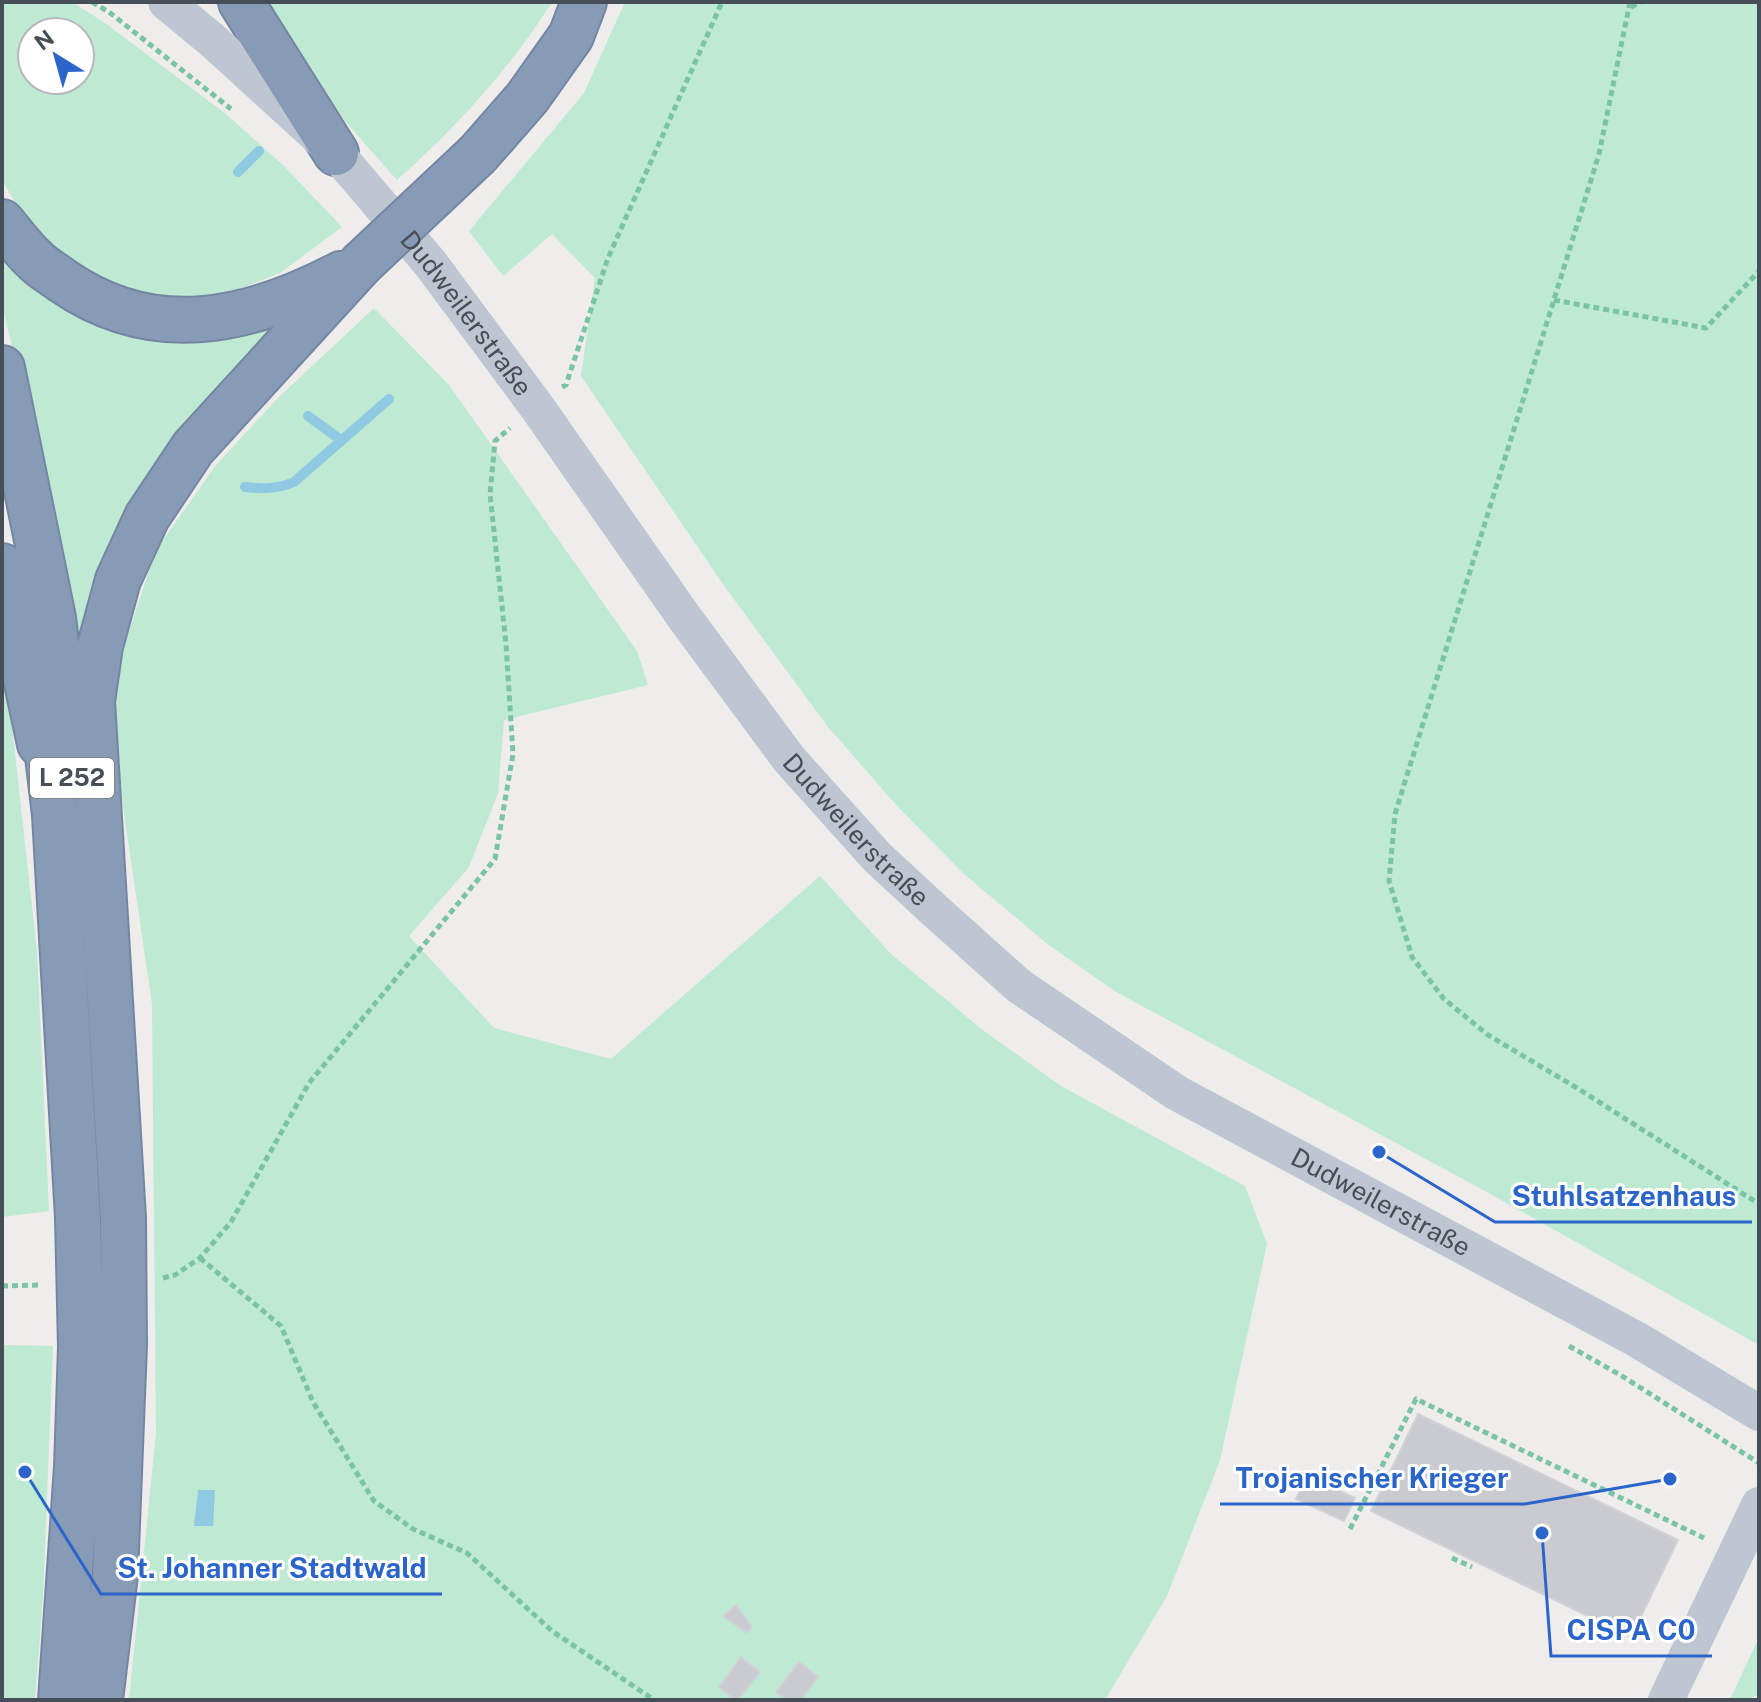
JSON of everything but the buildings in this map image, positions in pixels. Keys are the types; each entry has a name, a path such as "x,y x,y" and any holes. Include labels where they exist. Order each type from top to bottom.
{"highway":[{"path":"241,2 336,153"},
{"path":"121,1176 92,701 100,646 118,580 147,517 193,448 361,264 478,154 527,98 571,36 584,2"},
{"path":"2,222 35,261 89,299 145,317 199,321 270,306 361,264"},
{"name":"L 252","path":"2,368 53,618 121,1176 123,1218 103,1346 77,1467 61,1700"},
{"name":"L 252","path":"2,460 27,575 55,815 78,1218 103,1346 115,1575 100,1700"},
{"path":"2,566 55,815"}],"street":[{"name":"Dudweilerstraße","path":"166,2 336,153 430,263 524,417 684,617 789,759 877,857 1019,986 1177,1093 1636,1339 1759,1413"},
{"path":"1666,1700 1759,1505"}],"path":[{"path":"92,2 109,12 239,116"},
{"path":"1641,2 1630,5 1599,154 1395,814 1389,881 1412,957 1444,999 1488,1035 1759,1204"},
{"path":"160,1278 175,1275 200,1258 231,1222 309,1083 495,859 513,754 506,644 490,494 495,441 566,385 608,258 718,4"},
{"path":"1554,300 1706,328 1759,271"},
{"path":"501,415 524,417"},
{"path":"519,441 524,417"},
{"path":"200,1258 281,1326 313,1402 374,1501 413,1529 467,1553 552,1631 654,1700"},
{"path":"2,1286 50,1285"},
{"path":"1568,1346 1622,1376 1759,1463"},
{"path":"1350,1529 1416,1399 1711,1541"},
{"path":"1452,1558 1472,1567"}],"green space":[{"path":"2,2 72,2 94,16 16,16 16,96 96,96 96,17 226,114 284,166 342,227 280,273 216,298 168,302 117,289 65,260 27,222 2,180"},
{"path":"259,2 552,2 518,51 481,96 397,180 300,64"},
{"path":"625,2 1759,2 1759,1345 1487,1192 1118,993 1050,946 964,874 898,807 828,727 725,587 581,376 595,278 552,234 503,276 469,231 584,93"},
{"path":"2,247 26,274 285,318 80,639 72,639 30,419 2,306"},
{"path":"374,308 449,385 637,651 648,685 504,720 498,793 469,867 409,936 494,1028 611,1059 820,876 891,954 984,1031 1061,1086 1245,1186 1267,1244 1220,1460 1167,1596 1105,1700 129,1700 156,1433 152,1004 113,738 115,674 156,550 216,465 279,397"},
{"path":"2,636 37,952 49,1211 2,1217"},
{"path":"2,1345 53,1346 43,1597 35,1700 2,1700"},
{"path":"1759,1637 1759,1695 1730,1700"}],"water":[{"path":"198,1490 215,1490 213,1526 194,1526"}],"waterway":[{"path":"238,172 259,151"},
{"path":"245,487 270,488 294,482 389,399"},
{"path":"308,416 341,440"}],"place":[{"name":"Stuhlsatzenhaus","path":"1379,1152"},
{"name":"St. Johanner Stadtwald","path":"25,1472"},
{"name":"Trojanischer Krieger","path":"1670,1479"},
{"name":"CISPA C0","path":"1542,1533"}]}
